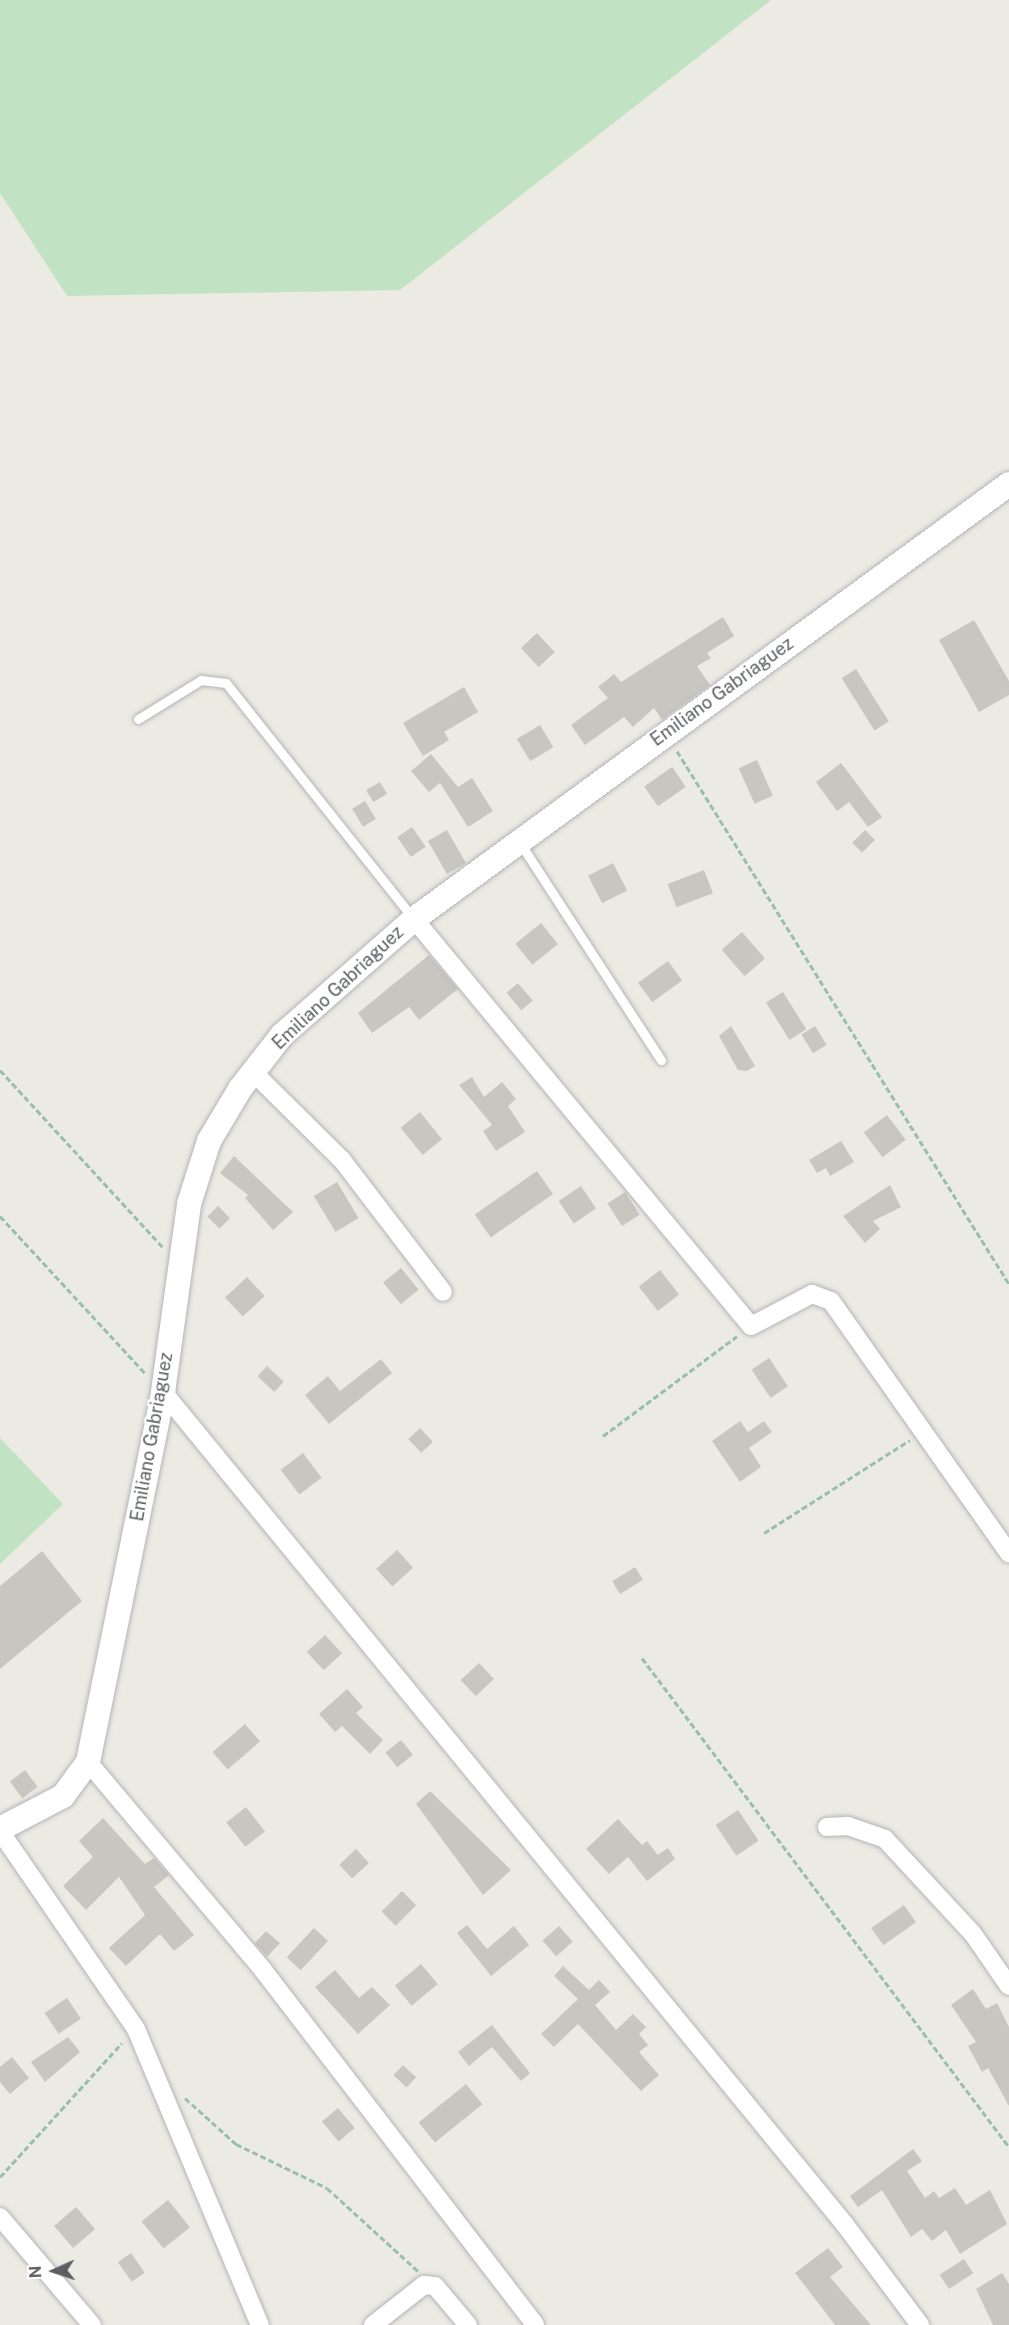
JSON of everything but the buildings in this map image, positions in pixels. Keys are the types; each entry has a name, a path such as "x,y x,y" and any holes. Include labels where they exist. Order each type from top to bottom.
{"main road":[{"name":"Emiliano Gabriaguez","path":"0,1830 63,1796 88,1762 163,1392 189,1203 209,1141 253,1072 282,1035 414,919 1009,484"}],"street":[{"path":"414,919 751,1326 812,1294 824,1294 1009,1552"},
{"path":"253,1072 342,1160 443,1292"},
{"path":"163,1392 839,2217 920,2325"},
{"path":"88,1762 263,1970 535,2325"},
{"path":"827,1827 869,1830 901,1853 973,1934 1009,1986"},
{"path":"0,1830 136,2029 260,2325"},
{"path":"0,2217 92,2325"},
{"path":"373,2325 424,2285 435,2286 468,2325"}],"lane":[{"path":"138,719 201,680 226,683 414,919"},
{"path":"518,842 661,1060"}],"path":[{"path":"666,734 1009,1284"},
{"path":"0,1070 181,1266"},
{"path":"0,1216 163,1392"},
{"path":"603,1436 751,1326"},
{"path":"764,1533 922,1432"},
{"path":"642,1658 1009,2147"},
{"path":"0,2177 136,2029"},
{"path":"159,2083 196,2107 236,2144 327,2188 435,2286"}],"green space":[{"path":"0,0 771,0 400,290 67,296 0,193"},
{"path":"0,1438 63,1504 0,1564"}]}
